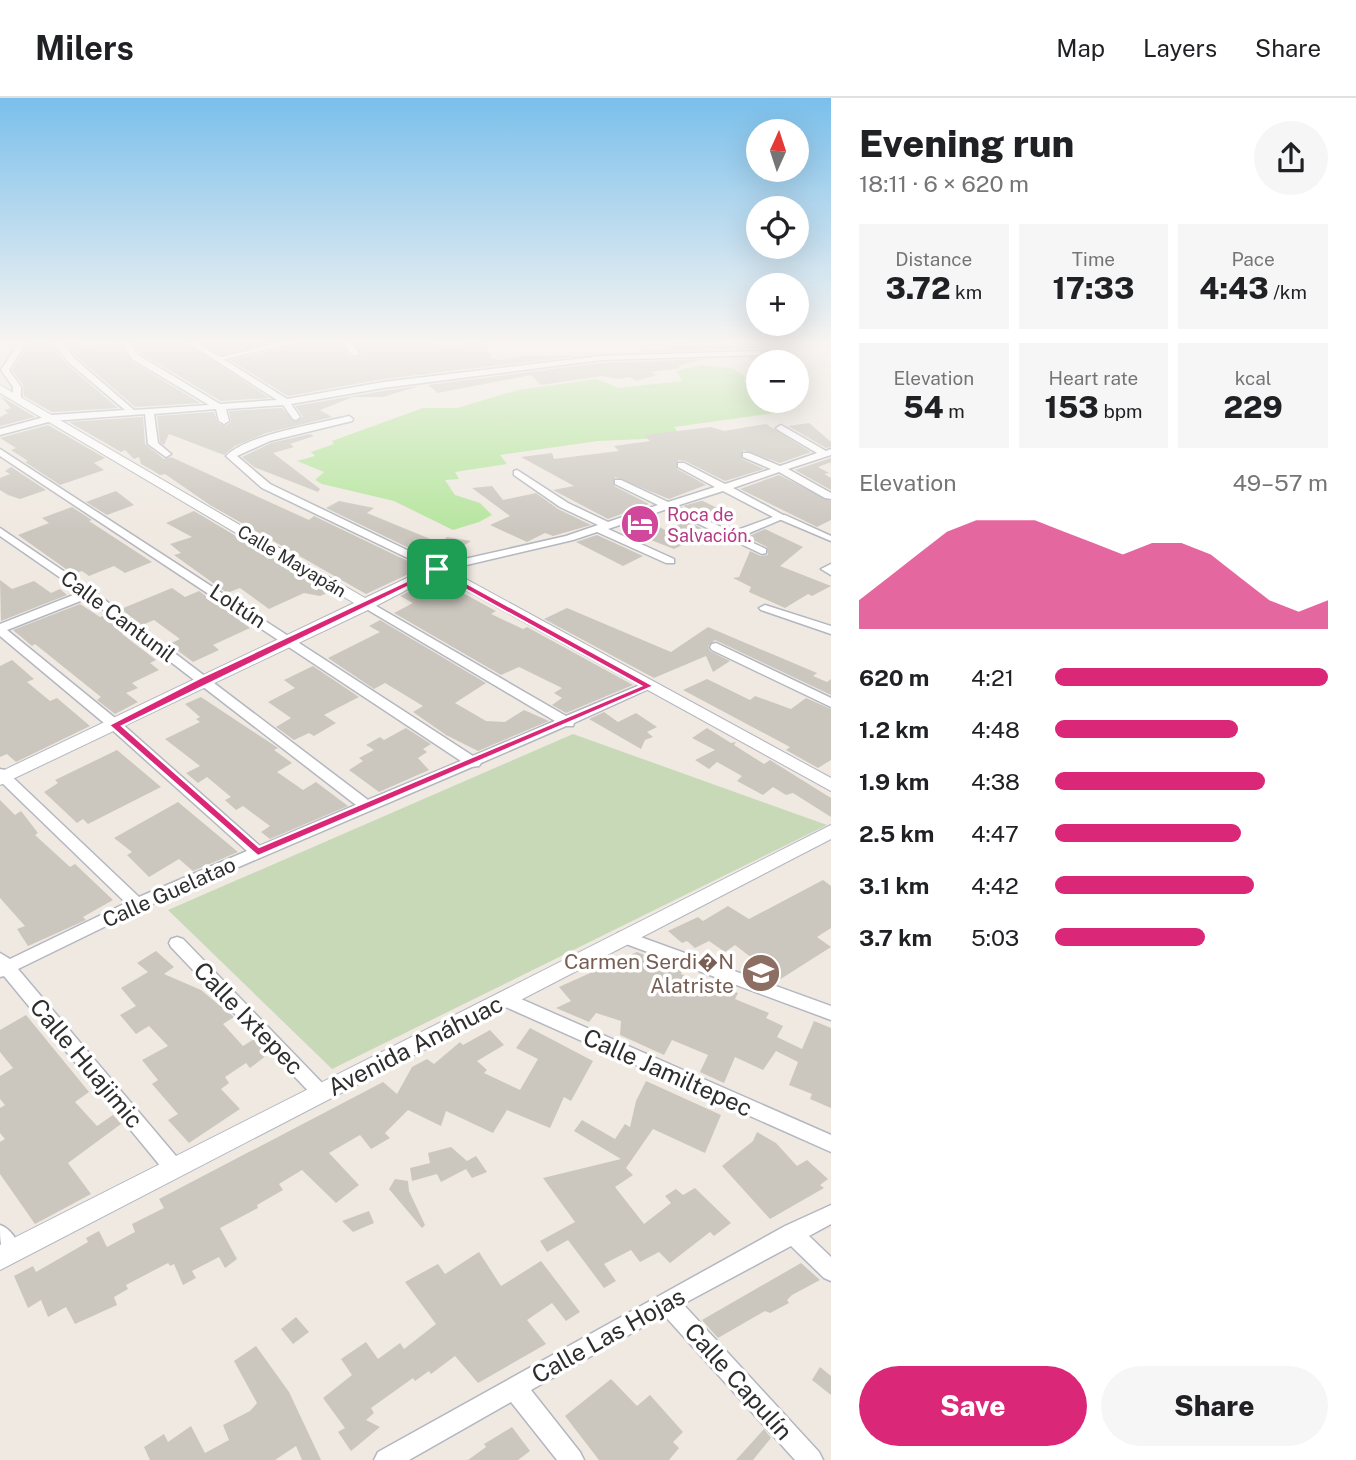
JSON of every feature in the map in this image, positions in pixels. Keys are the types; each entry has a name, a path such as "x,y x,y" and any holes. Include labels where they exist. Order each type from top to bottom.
{"street":[{"name":"Calle Mayapán","path":"30,406 568,723"},
{"path":"124,406 133,413"},
{"path":"216,406 222,409 224,421"},
{"path":"0,432 51,418 253,406"},
{"path":"288,406 296,417"},
{"path":"149,412 152,439 166,454"},
{"path":"349,419 234,451 231,456 266,486 437,569 831,785"},
{"path":"781,428 828,453"},
{"name":"Loltún","path":"0,452 474,763"},
{"path":"137,904 1,777 367,605 437,569 604,527 666,504 828,453"},
{"path":"746,455 780,469 830,496"},
{"path":"681,465 831,539"},
{"path":"517,473 564,505 670,561"},
{"path":"618,482 762,551"},
{"path":"813,504 830,496"},
{"path":"732,536 782,517"},
{"name":"Calle Cantunil","path":"0,531 89,593 368,806"},
{"path":"89,593 0,629 115,725 258,852"},
{"path":"765,608 831,630"},
{"path":"716,647 831,703"},
{"name":"Calle Guelatao","path":"3,966 137,904 568,723 649,686"},
{"name":"Avenida Anáhuac","path":"4,1248 174,1168 831,831"},
{"path":"624,937 831,1013"},
{"name":"Calle Ixtepec","path":"177,943 321,1093"},
{"name":"Calle Huajimic","path":"3,966 174,1168"},
{"name":"Calle Jamiltepec","path":"505,999 831,1144"},
{"name":"Calle Las Hojas","path":"386,1460 666,1302 831,1214"},
{"path":"792,1233 831,1271"},
{"name":"Calle Capulín","path":"666,1302 811,1460"},
{"path":"514,1387 572,1460"}],"green space":[{"path":"465,406 746,406 746,413 775,413 674,427 677,431 664,438 598,441 500,455 507,464 455,472 459,479 445,480 455,495 480,503 492,515 453,530 394,501 322,484 315,480 324,472 297,461 315,456 311,452 334,444 332,441 423,408"},
{"path":"573,734 827,825 332,1069 168,910"}],"building":[{"path":"9,406 16,406 35,417 0,426 0,417 8,413 4,410 11,408"},
{"path":"41,406 115,406 118,408 52,412"},
{"path":"295,406 331,406 320,410 332,417 266,433 235,446 224,455 169,434 164,445 160,442 157,416 214,412 218,423 225,426 231,422 229,411 282,408 295,422 303,417"},
{"path":"143,417 145,444 164,459 171,457 309,520 314,516 420,567 411,569 415,571 366,594 210,505 165,474 160,475 141,464 139,457 134,459 125,450 121,452 69,422"},
{"path":"809,423 831,442 831,447 826,448 788,426"},
{"path":"766,424 811,452 780,463 743,450 742,459 764,469 725,481 678,460 677,469 706,485 669,499 615,477 614,486 649,504 608,519 553,490 574,486 521,457 552,453 554,459 619,451 614,446 650,441 644,435 711,427 724,431"},
{"path":"48,425 105,458 94,463 104,470 60,485 25,462 28,461 11,450 16,448 0,438"},
{"path":"310,434 314,436 290,444 294,447 273,453 320,489 318,492 254,467 242,457 271,443"},
{"path":"831,458 831,462 818,467 829,473 824,474 831,478 831,490 795,470"},
{"path":"11,467 46,490 20,499 0,490 0,478 10,474 5,471"},
{"path":"779,475 831,501 831,520 817,527 740,489"},
{"path":"492,486 503,500 536,493 558,509 591,525 553,536 545,533 527,542 490,525 510,516 472,488"},
{"path":"116,491 134,505 107,515 86,502"},
{"path":"339,501 374,508 367,513 440,543 447,537 471,541 438,562 326,508"},
{"path":"703,501 737,518 723,525 683,506"},
{"path":"72,507 152,562 125,573 114,566 89,576 82,571 73,574 18,535 49,523 42,518"},
{"path":"194,511 330,592 320,596 304,593 269,609 240,588 227,593 174,555 181,553 170,544 192,537 166,523"},
{"path":"645,519 665,530 687,521 709,532 674,549 620,528"},
{"path":"765,529 803,547 780,566 831,586 812,596 808,594 785,608 749,592 751,587 733,578 739,577 750,551 761,556 768,555 767,547 747,537"},
{"path":"597,535 643,556 623,566 576,542"},
{"path":"0,580 12,589 34,581 51,593 60,589 67,595 1,621"},
{"path":"432,580 496,611 491,614 523,629 527,627 633,685 566,713 552,705 562,698 554,693 562,688 519,667 501,675 394,613 413,603 400,596"},
{"path":"172,588 185,597 199,591 250,628 213,645 219,650 193,662 169,644 180,639 154,620 142,625 121,609"},
{"path":"80,604 100,617 106,615 127,632 122,634 156,660 150,663 159,670 132,683 138,688 126,693 138,702 115,714 97,700 101,697 35,644 32,646 13,630"},
{"path":"567,608 671,652 708,627 817,673 813,676 827,682 831,679 831,695 715,640 708,646 710,651 730,661 713,672 706,656 654,678 544,619"},
{"path":"380,620 486,683 455,703 486,721 505,722 524,710 549,721 478,751 446,735 413,712 423,706 385,683 374,689 328,658 380,632 369,626"},
{"path":"12,660 34,679 27,682 50,701 57,698 90,726 16,762 7,754 0,757 0,666"},
{"path":"313,666 359,697 324,715 336,723 314,736 309,733 294,740 276,727 291,718 268,702 295,688 284,680"},
{"path":"707,679 750,700 755,696 791,709 806,698 831,709 831,760 818,768 786,750 790,747 683,690"},
{"path":"201,697 278,748 274,750 292,763 277,772 303,790 316,782 348,806 270,839 261,832 270,826 243,806 236,810 225,800 231,797 207,777 198,783 186,773 200,766 165,739 200,722 196,719 200,717 185,704"},
{"path":"604,712 618,722 636,713 657,727 647,732 653,737 645,740 641,749 589,719"},
{"path":"406,728 431,744 423,749 427,752 418,758 429,770 379,792 349,770 363,761 359,758 374,750 366,745 380,737 384,740"},
{"path":"707,728 731,743 736,742 734,745 764,764 770,760 831,798 831,817 793,793 786,795 773,787 763,795 737,781 742,776 717,762 709,769 695,760 715,750 692,738"},
{"path":"117,750 161,787 88,824 83,819 77,823 44,792 58,783 55,780"},
{"path":"0,800 15,815 21,811 38,833 35,835 70,867 75,864 113,900 83,917 86,920 28,946 17,929 25,926 0,898"},
{"path":"178,802 238,852 193,871 179,859 149,877 127,855 132,852 114,838"},
{"path":"823,880 831,886 831,928 817,937 831,947 779,980 754,971 761,965 735,945 725,952 709,941 695,948 687,941 682,943 668,931 698,917 703,921 728,906 749,919"},
{"path":"156,951 174,967 164,974 201,990 234,1017 223,1024 243,1046 254,1039 267,1055 250,1068 246,1063 225,1077 229,1083 221,1089 240,1109 189,1143 168,1120 178,1114 152,1084 158,1080 142,1060 168,1046 149,1026 136,1034 120,1015 136,1006 121,988 148,972 137,963"},
{"path":"637,952 682,970 681,974 708,987 717,984 738,993 735,999 769,1013 766,1018 783,1026 777,1037 802,1049 814,1021 831,1028 831,1108 810,1099 812,1094 789,1085 798,1062 776,1051 763,1070 735,1057 724,1083 700,1072 708,1055 672,1040 664,1055 620,1035 621,1021 596,1013 589,1022 556,1008 571,1001 559,987"},
{"path":"26,1015 89,1092 75,1102 97,1126 113,1115 121,1124 68,1163 91,1194 35,1224 0,1174 0,1142 5,1139 0,1133 0,1108 5,1105 0,1099 0,1076 13,1068 0,1052 0,1030"},
{"path":"530,1028 593,1061 571,1101 564,1097 550,1128 507,1110 493,1133 446,1111 441,1126 408,1110 385,1133 390,1138 371,1149 360,1135 329,1153 359,1185 336,1203 302,1170 279,1184 283,1190 257,1205 258,1208 220,1228 237,1259 225,1268 219,1257 192,1271 196,1278 183,1285 174,1264 170,1266 168,1263 126,1285 128,1289 114,1297 117,1305 75,1324 66,1307 48,1317 41,1300 28,1308 14,1276 33,1266 36,1272 88,1242 86,1238 99,1231 107,1247 135,1232 132,1224 164,1208 159,1199 383,1082 397,1094 412,1067 427,1059 434,1064 460,1042 463,1045 490,1030 504,1045 477,1061 487,1070 484,1073 520,1090 538,1059 516,1048"},
{"path":"646,1081 721,1115 705,1153 653,1129 626,1168 633,1175 615,1187 644,1224 671,1203 665,1196 676,1189 683,1195 695,1188 731,1223 714,1236 710,1232 670,1263 659,1252 640,1262 631,1250 604,1264 616,1281 604,1288 568,1240 547,1252 540,1241 575,1222 543,1178 621,1159 574,1131 582,1120 615,1139 625,1124 630,1127 636,1101"},
{"path":"757,1132 776,1143 797,1166 807,1160 828,1179 820,1185 824,1188 770,1219 722,1166 753,1141"},
{"path":"451,1147 467,1161 476,1156 487,1172 472,1178 466,1169 441,1182 437,1174 412,1181 410,1168 430,1163 428,1153"},
{"path":"395,1179 408,1181 409,1191 425,1225 422,1228 389,1189"},
{"path":"369,1211 374,1223 353,1232 342,1221"},
{"path":"479,1252 501,1286 541,1261 580,1312 566,1321 552,1303 527,1320 546,1344 478,1383 455,1356 431,1374 429,1371 415,1381 413,1378 371,1408 374,1413 366,1420 380,1427 351,1451 338,1432 345,1428 323,1398 352,1375 341,1359 366,1342 378,1359 400,1343 404,1349 436,1324 405,1282 438,1264 445,1274"},
{"path":"801,1263 820,1280 792,1295 787,1300 789,1303 770,1313 765,1311 718,1338 702,1320"},
{"path":"296,1317 309,1332 293,1344 281,1329"},
{"path":"256,1346 289,1392 321,1460 302,1460 296,1446 275,1460 150,1460 144,1447 164,1434 168,1442 191,1426 205,1453 229,1440 223,1425 250,1411 257,1403 234,1361"},
{"path":"820,1367 831,1376 831,1395 812,1380"},
{"path":"611,1379 637,1406 650,1395 683,1432 673,1442 679,1448 669,1460 599,1460 565,1416"},
{"path":"512,1427 530,1451 518,1460 468,1460 486,1447 484,1444"},
{"path":"764,1429 771,1438 753,1460 736,1460"}],"place":[{"name":"Roca de Salvación.","path":"640,524"},
{"name":"Carmen Serdi�N Alatriste","path":"761,973"}],"route":[{"path":"437,569 649,686 474,763 258,852 115,725 203,680 367,605 437,569"}]}
